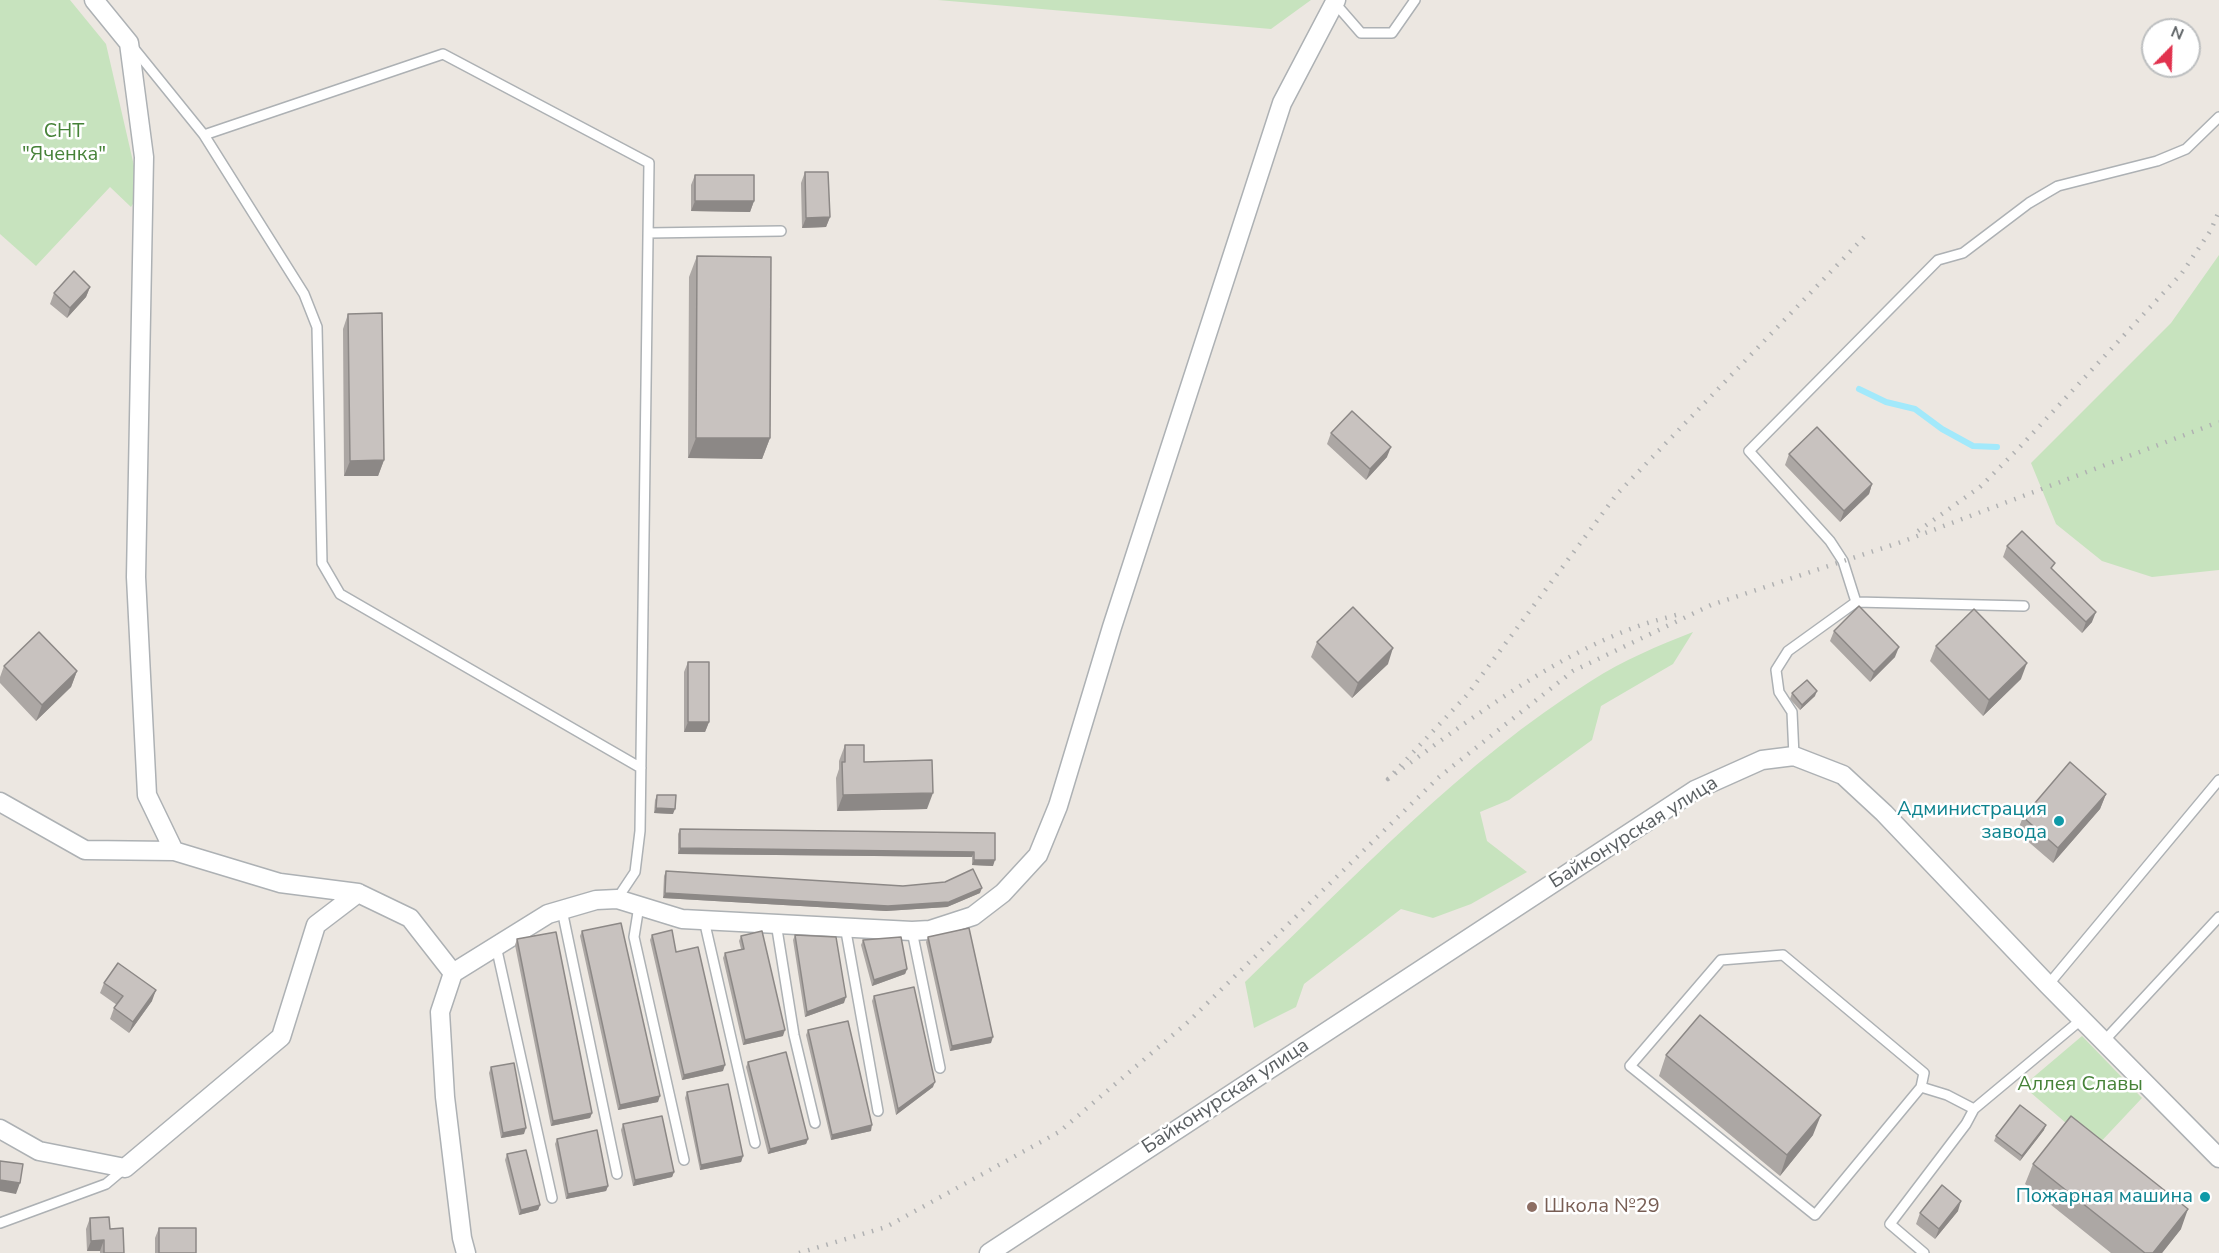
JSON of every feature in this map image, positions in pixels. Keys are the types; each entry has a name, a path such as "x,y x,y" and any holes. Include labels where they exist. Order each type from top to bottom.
{"street":[{"path":"94,0 129,43 144,157 136,577 147,795 174,851"},
{"path":"466,1253 462,1238 445,1097 440,1012 453,973 548,914 596,900 617,899 682,919 930,930 973,916 1003,893 1038,855 1058,806 1116,615 1282,103 1335,1"},
{"name":"Байконурская улица","path":"989,1253 1695,790 1762,760 1794,756 1843,775 1884,813 2048,985 2219,1158"},
{"path":"0,802 85,850 174,851 280,883 358,893 410,918 453,973"},
{"path":"0,1129 39,1151 125,1168 281,1036 316,925 358,893"}],"lane":[{"path":"1335,1 1361,33 1392,33 1415,0"},
{"path":"129,43 204,135 304,294 317,327 322,563 340,594 641,768"},
{"path":"204,135 443,54 649,163 640,831 635,872 617,899"},
{"path":"1856,602 1843,561 1830,541 1749,451 1938,260 1963,253 2030,203 2058,186 2157,161 2186,149 2219,117"},
{"path":"648,233 781,231"},
{"path":"1794,756 1792,712 1779,692 1776,670 1788,651 1856,602 2024,606"},
{"path":"2048,985 2219,780"},
{"path":"639,906 634,937 684,1160"},
{"path":"562,910 617,1174"},
{"path":"2104,1041 2219,917"},
{"path":"704,920 755,1143"},
{"path":"776,923 794,1035 815,1123"},
{"path":"845,926 878,1111"},
{"path":"912,931 940,1068"},
{"path":"496,946 552,1198"},
{"path":"1783,955 1924,1073 1921,1087 1815,1215 1630,1066 1721,960 1783,955"},
{"path":"1924,1253 1890,1224 1966,1124 1974,1108 2082,1019"},
{"path":"1921,1087 1947,1095 1974,1108"},
{"path":"0,1223 106,1184 125,1168"}],"green space":[{"name":"СНТ \"Яченка\"","path":"0,0 70,0 106,44 140,192 131,207 110,187 36,266 0,234"},
{"path":"938,0 1311,0 1271,29"},
{"path":"2219,255 2219,570 2152,577 2102,561 2056,524 2031,463 2171,323"},
{"path":"1693,632 1673,664 1601,706 1592,740 1509,800 1480,812 1487,841 1527,872 1471,904 1433,918 1401,909 1304,984 1296,1007 1254,1028 1245,982 1411,822 1498,747 1591,681 1616,666"},
{"name":"Аллея Славы","path":"2082,1036 2142,1098 2095,1148 2023,1086"}],"building":[{"path":"805,172 828,172 830,217 806,218"},
{"path":"695,175 754,175 754,201 695,201"},
{"path":"697,256 771,257 770,438 696,438"},
{"path":"74,271 90,287 70,308 54,293"},
{"path":"382,313 384,460 350,461 348,314"},
{"path":"1352,411 1391,447 1370,469 1331,433"},
{"path":"1817,427 1872,484 1844,511 1789,454"},
{"path":"2022,531 2055,563 2051,568 2096,612 2086,622 2007,546"},
{"path":"1859,606 1899,647 1874,672 1834,631"},
{"path":"1353,607 1393,648 1358,683 1317,642"},
{"path":"1974,609 2027,663 1989,700 1936,646"},
{"path":"39,632 77,671 42,705 4,666"},
{"path":"688,662 709,662 709,722 688,722"},
{"path":"1807,680 1817,691 1802,705 1792,693"},
{"path":"845,745 864,745 864,762 932,760 933,793 843,795 842,762 845,762"},
{"name":"Администрация завода","path":"2070,762 2106,794 2058,848 2023,817"},
{"path":"657,795 676,795 675,809 656,808"},
{"path":"680,829 995,833 995,860 974,860 974,852 680,848"},
{"path":"973,869 982,888 949,902 888,906 665,893 666,871 903,886 945,882"},
{"path":"621,923 660,1096 620,1105 582,931"},
{"path":"969,928 993,1037 952,1046 928,937"},
{"path":"672,930 676,952 698,947 725,1065 684,1075 652,935"},
{"path":"762,931 785,1030 745,1040 725,953 744,949 741,936"},
{"path":"556,932 592,1113 553,1121 517,939"},
{"path":"795,935 836,937 846,997 807,1012"},
{"path":"901,937 907,969 874,980 863,940"},
{"path":"118,963 156,990 133,1022 114,1008 123,996 104,983"},
{"path":"914,987 935,1082 898,1109 874,996"},
{"path":"1700,1015 1821,1115 1787,1155 1666,1055"},
{"path":"848,1021 872,1125 832,1135 808,1030"},
{"path":"786,1052 808,1139 770,1149 748,1062"},
{"path":"514,1063 526,1128 503,1133 491,1067"},
{"path":"728,1084 743,1156 701,1165 687,1092"},
{"path":"2020,1105 2046,1125 2022,1156 1996,1136"},
{"path":"662,1116 674,1172 635,1180 623,1124"},
{"path":"2071,1116 2188,1209 2153,1253 2145,1253 2033,1164"},
{"path":"597,1130 608,1186 568,1194 557,1139"},
{"path":"526,1150 540,1205 521,1210 507,1154"},
{"path":"0,1161 23,1164 20,1183 0,1180"},
{"path":"1942,1185 1961,1201 1939,1229 1920,1213"},
{"path":"109,1217 110,1229 123,1228 124,1253 104,1253 104,1240 91,1241 90,1218"},
{"path":"159,1228 196,1228 196,1253 159,1253"}],"waterway":[{"path":"1859,389 1886,402 1915,409 1942,429 1973,446 1997,447"}],"railway":[{"path":"1918,531 1980,487 2018,449 2182,273 2211,230 2219,211"},
{"path":"1676,615 1641,625 1603,640 1538,675 1476,715 1388,779 1467,695 1617,494 1868,233"},
{"path":"799,1253 886,1227 1059,1132 1188,1022 1439,777 1573,671 1711,605 1904,541 2219,422"}],"place":[{"name":"Администрация завода","path":"2059,821"},
{"name":"Пожарная машина","path":"2205,1197"},
{"name":"Школа №29","path":"1532,1207"}]}
